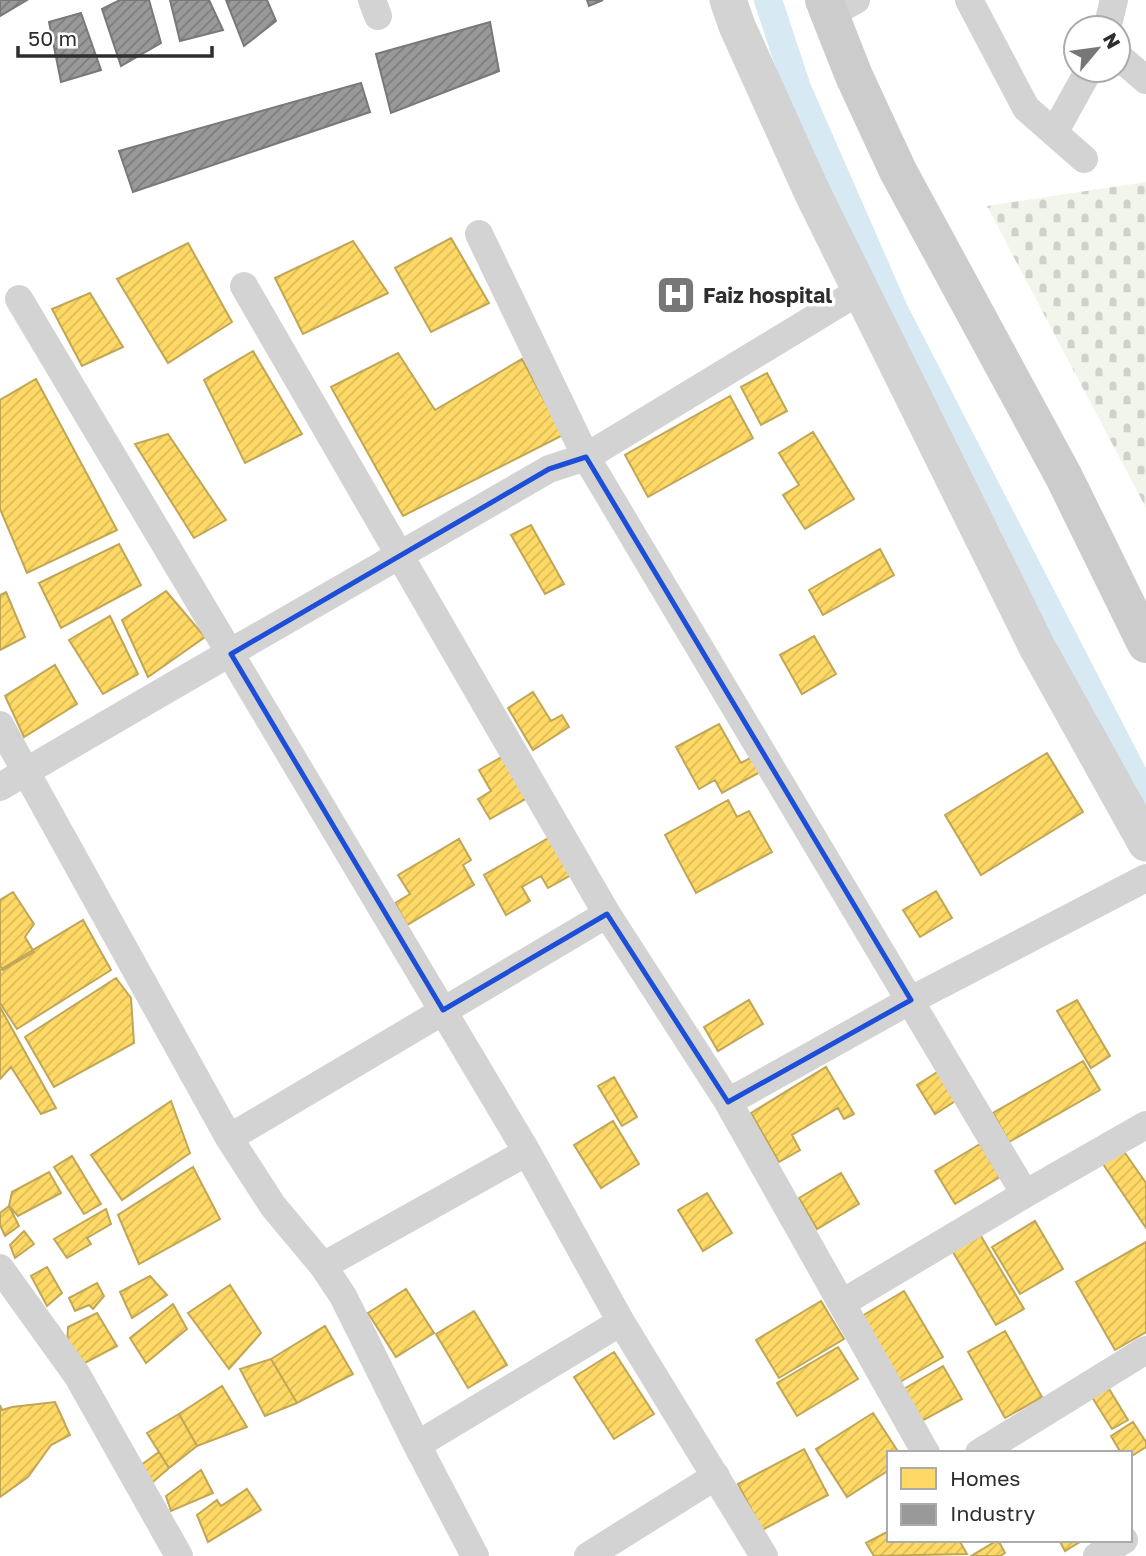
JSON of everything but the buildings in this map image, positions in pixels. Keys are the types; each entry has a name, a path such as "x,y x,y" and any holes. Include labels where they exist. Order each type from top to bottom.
{"main road":[{"path":"837,5 854,76 898,170 1065,477 1146,644"}],"street":[{"path":"728,0 737,26 812,192 1037,647 1146,843"},
{"path":"969,0 1026,108 1084,159"},
{"path":"1132,68 1146,79"},
{"path":"1054,133 1081,84"},
{"path":"479,234 586,457 1024,1194"},
{"path":"244,286 607,914 728,1102 925,1451"},
{"path":"0,787 99,727 231,654 549,469 586,457 860,290"},
{"path":"19,299 527,1152 621,1322 764,1556"},
{"path":"0,725 229,1138 273,1206 323,1266 343,1296 475,1556"},
{"path":"728,1102 911,1000 1146,878"},
{"path":"229,1138 607,914"},
{"path":"842,1303 1024,1194 1146,1125"},
{"path":"323,1266 527,1152"},
{"path":"0,1268 77,1375 179,1556"},
{"path":"417,1446 621,1322"},
{"path":"982,1451 1146,1350"},
{"path":"588,1556 716,1476"},
{"path":"1097,1556 1121,1542"}],"highlighted area":[{"path":"586,457 911,1000 728,1102 607,914 443,1010 231,654 549,469"}],"green space":[{"path":"1146,182 1146,508 987,206"}],"waterway":[{"path":"768,0 797,88 895,312 1146,799"}],"place":[{"name":"Faiz hospital","path":"676,295"}]}
